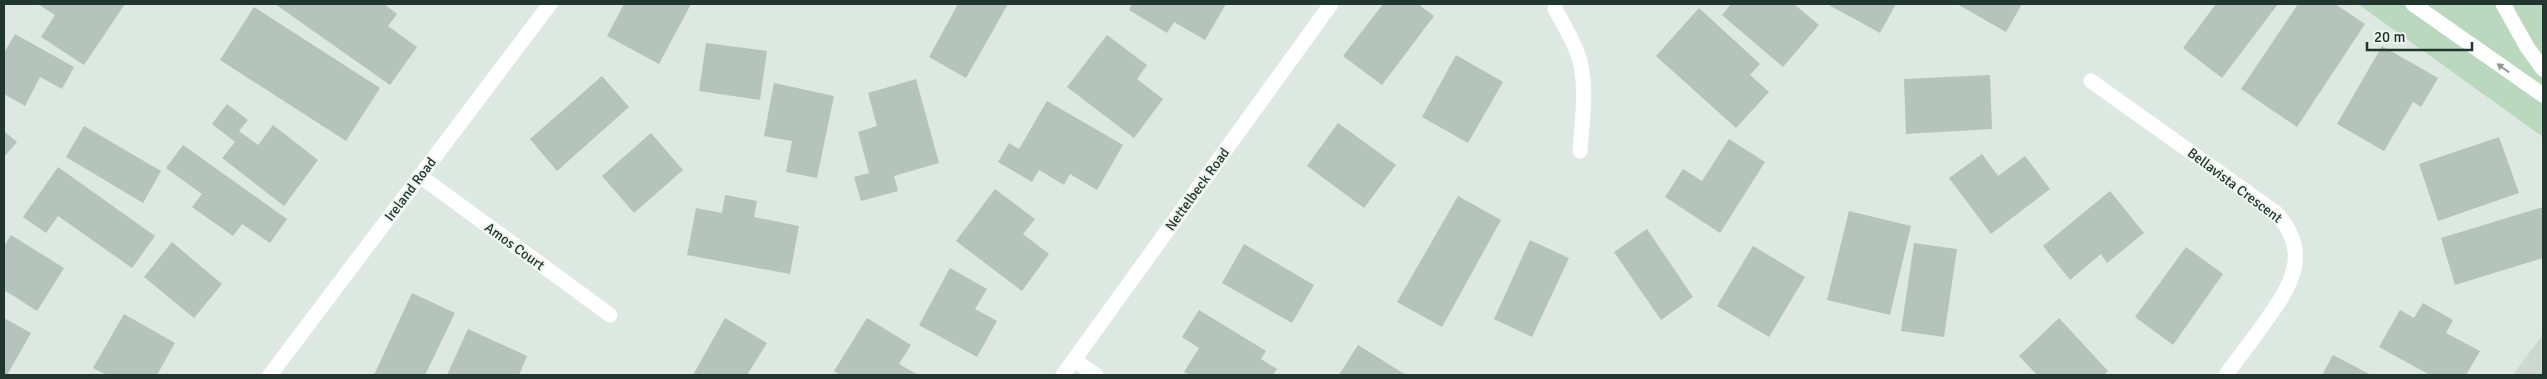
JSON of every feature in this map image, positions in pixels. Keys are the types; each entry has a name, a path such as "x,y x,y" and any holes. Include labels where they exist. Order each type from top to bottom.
{"street":[{"name":"Ireland Road","path":"270,375 550,4"},
{"name":"Nettelbeck Road","path":"1063,375 1331,4"},
{"path":"2414,4 2543,95"},
{"path":"2503,4 2527,47 2543,69"},
{"path":"1556,5 1580,61 1584,84 1580,151"},
{"name":"Bellavista Crescent","path":"2091,81 2275,212 2291,234 2296,256 2292,278 2284,295 2226,375"},
{"name":"Amos Court","path":"420,176 610,316"},
{"path":"1074,360 1096,375"}],"shaded area":[{"path":"2543,334 2543,375 2513,375"}],"green space":[{"path":"2358,4 2543,4 2543,137"}],"building":[{"path":"38,4 125,4 84,65 41,37 55,15"},
{"path":"275,4 384,4 397,14 388,26 417,47 390,85"},
{"path":"624,4 691,4 659,64 607,36"},
{"path":"958,4 1008,4 966,78 929,57"},
{"path":"1132,4 1226,4 1205,40 1174,22 1167,33 1129,10"},
{"path":"1383,4 1418,4 1434,16 1382,85 1343,56"},
{"path":"1731,4 1794,4 1819,25 1783,67 1722,15"},
{"path":"1827,4 1896,4 1880,33"},
{"path":"1957,4 2022,4 2006,32"},
{"path":"2216,4 2278,4 2222,78 2183,48"},
{"path":"2298,4 2335,4 2365,24 2297,127 2241,89"},
{"path":"254,7 380,88 346,141 220,60"},
{"path":"1699,8 1760,64 1750,75 1769,92 1736,128 1656,56"},
{"path":"15,34 74,67 62,89 40,77 25,106 4,94 4,53"},
{"path":"1107,35 1147,65 1137,79 1163,99 1134,138 1067,87"},
{"path":"706,43 767,51 760,100 699,91"},
{"path":"2382,46 2438,78 2421,107 2413,102 2384,151 2337,124"},
{"path":"1456,55 1503,82 1468,143 1422,117"},
{"path":"1990,75 1992,129 1906,134 1904,79"},
{"path":"602,76 629,107 557,171 530,139"},
{"path":"916,79 939,163 894,176 898,191 861,201 854,177 869,173 858,132 877,126 868,93"},
{"path":"774,83 834,96 817,178 786,172 792,141 764,136"},
{"path":"1047,101 1123,145 1097,190 1070,174 1064,185 1039,170 1032,182 998,162 1009,143 1019,149"},
{"path":"227,104 248,120 239,131 258,145 273,125 318,160 284,206 222,158 235,142 212,124"},
{"path":"1338,123 1396,165 1364,208 1307,166"},
{"path":"84,126 161,171 143,203 66,157"},
{"path":"4,131 17,142 4,157"},
{"path":"651,133 683,170 634,213 602,176"},
{"path":"2499,137 2519,193 2438,221 2419,164"},
{"path":"1729,139 1765,162 1720,233 1665,197 1683,169 1702,181"},
{"path":"183,145 287,219 270,243 242,224 233,236 192,207 202,194 166,168"},
{"path":"1982,154 1998,176 2025,156 2050,189 1991,234 1949,178"},
{"path":"58,167 155,236 132,268 58,216 46,233 23,217"},
{"path":"995,189 1035,219 1023,234 1049,254 1022,291 956,241"},
{"path":"2110,191 2144,233 2107,263 2101,254 2070,280 2043,246"},
{"path":"725,195 757,201 754,217 799,226 790,274 687,255 696,208 722,213"},
{"path":"1458,196 1501,220 1442,327 1397,302"},
{"path":"2543,207 2543,258 2455,285 2441,238"},
{"path":"1849,211 1911,226 1890,315 1827,300"},
{"path":"1647,229 1693,297 1661,320 1614,252"},
{"path":"11,235 64,268 37,311 4,290 4,246"},
{"path":"1530,240 1569,258 1532,337 1494,319"},
{"path":"172,242 222,284 194,318 144,277"},
{"path":"1914,243 1957,249 1944,337 1901,331"},
{"path":"1244,244 1314,285 1292,323 1222,283"},
{"path":"1753,246 1805,277 1769,337 1717,306"},
{"path":"2186,247 2223,274 2173,345 2135,317"},
{"path":"950,268 987,289 975,309 997,321 977,357 919,325"},
{"path":"412,293 455,313 425,375 374,375"},
{"path":"2423,303 2453,320 2446,333 2480,351 2466,375 2430,375 2379,347 2400,310 2414,318"},
{"path":"1199,310 1266,351 1261,359 1277,369 1273,375 1190,375 1184,372 1199,348 1182,337"},
{"path":"124,314 175,343 157,375 107,375 93,368"},
{"path":"4,318 31,333 7,375 4,375"},
{"path":"725,318 767,343 747,375 693,375"},
{"path":"867,318 911,345 899,364 918,375 840,375 834,371"},
{"path":"2059,318 2108,371 2104,375 2037,375 2019,356"},
{"path":"468,329 527,356 519,375 447,375"},
{"path":"1358,345 1406,375 1339,375"},
{"path":"2333,355 2371,375 2322,375"}]}
